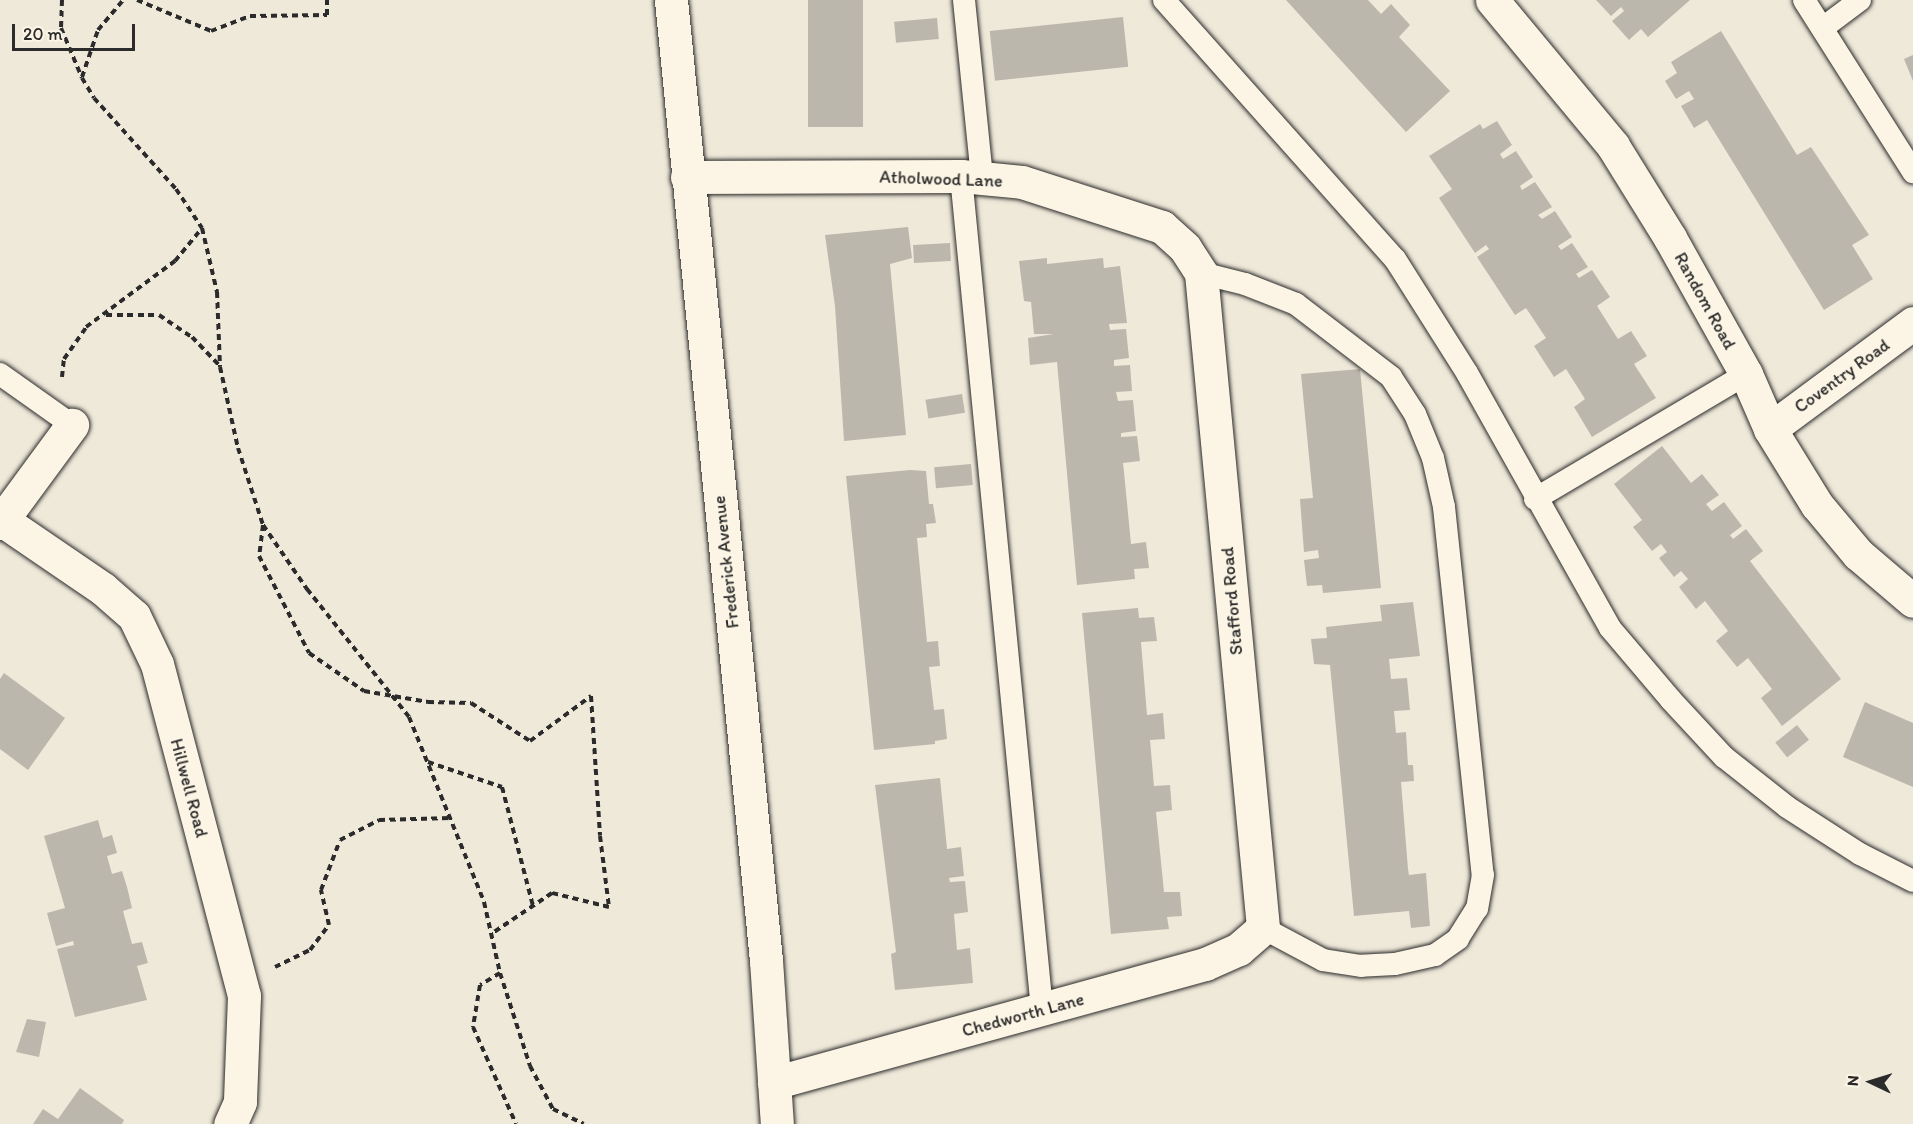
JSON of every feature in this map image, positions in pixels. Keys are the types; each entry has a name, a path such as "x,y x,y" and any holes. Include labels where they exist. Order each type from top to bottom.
{"street":[{"name":"Frederick Avenue","path":"671,0 766,960 777,1124"},
{"name":"Random Road","path":"1492,0 1613,146 1746,374 1770,429 1817,505 1858,555 1913,601"},
{"name":"Atholwood Lane","path":"687,177 971,177 1022,182 1162,227 1185,248 1201,273"},
{"name":"Stafford Road","path":"1201,273 1263,928"},
{"name":"Coventry Road","path":"1770,429 1913,322"},
{"path":"1,522 64,419"},
{"name":"Hillwell Road","path":"1,522 102,589 134,616 157,664 244,996 240,1102 230,1124"},
{"name":"Chedworth Lane","path":"774,1083 1205,964 1239,949 1263,928"}],"lane":[{"path":"964,0 971,177 1042,1010"},
{"path":"1164,0 1395,259 1467,373 1535,499 1610,628 1724,757 1787,807 1860,854 1913,881"},
{"path":"1804,0 1824,27 1913,172"},
{"path":"1824,27 1860,0"},
{"path":"1201,273 1245,284 1296,304 1391,377 1415,414 1433,458 1444,507 1483,875 1477,908 1458,939 1435,955 1395,964 1361,966 1323,960 1263,928"},
{"path":"0,374 64,419"},
{"path":"1535,499 1746,374"}],"path":[{"path":"62,0 61,28 82,78 94,98 176,189 202,228 217,292 220,367 238,448 264,525 307,589 409,717 484,902 500,973 530,1065 553,1109 584,1124"},
{"path":"82,78 98,30 123,0"},
{"path":"138,0 211,31 250,16 327,15 327,0"},
{"path":"64,419 64,359 87,327 175,261 202,228"},
{"path":"104,316 159,315 192,337 220,367"},
{"path":"264,525 259,556 309,653 364,691 393,697 471,703 530,741 591,696 600,836 609,907 552,893 491,934"},
{"path":"427,762 502,787 533,906"},
{"path":"240,983 310,950 329,925 321,890 340,840 379,820 451,818"},
{"path":"500,973 480,985 473,1027 516,1124"}],"building":[{"path":"808,0 863,0 863,127 808,127"},
{"path":"1286,0 1368,0 1381,14 1391,4 1410,25 1399,37 1450,91 1406,132"},
{"path":"1596,0 1690,0 1648,37 1641,29 1629,40 1612,21 1624,11 1621,7 1611,16"},
{"path":"1123,17 1128,67 995,81 990,31"},
{"path":"937,18 939,39 896,43 894,22"},
{"path":"1721,31 1797,155 1811,147 1869,235 1852,245 1873,279 1824,310 1707,120 1694,128 1681,106 1694,99 1689,91 1676,99 1665,81 1677,73 1671,62"},
{"path":"1913,55 1913,81 1904,59"},
{"path":"1497,121 1512,145 1500,154 1503,159 1516,151 1533,177 1520,186 1522,190 1535,182 1552,207 1538,215 1542,219 1555,211 1572,237 1558,246 1561,250 1572,243 1588,267 1576,274 1579,278 1592,270 1610,297 1597,306 1616,336 1618,339 1631,331 1647,356 1634,364 1656,398 1592,437 1574,407 1585,399 1566,369 1554,377 1534,346 1546,338 1526,308 1515,315 1477,257 1489,249 1486,245 1475,253 1439,198 1452,189 1429,156 1480,124 1483,129"},
{"path":"908,227 912,258 890,264 906,435 844,441 835,306 825,235"},
{"path":"950,243 951,261 914,263 913,245"},
{"path":"1047,258 1047,264 1103,258 1104,268 1120,266 1127,323 1109,324 1110,330 1126,329 1129,358 1114,360 1114,366 1130,365 1132,391 1116,392 1118,401 1133,400 1136,431 1121,433 1121,437 1137,436 1140,461 1123,463 1131,544 1146,542 1149,568 1134,569 1135,579 1077,585 1057,362 1030,365 1028,338 1054,334 1034,334 1031,302 1024,301 1019,261"},
{"path":"1360,369 1381,588 1323,593 1322,585 1307,586 1304,560 1319,558 1318,550 1304,552 1300,499 1313,498 1301,374"},
{"path":"962,394 965,413 928,419 925,400"},
{"path":"1662,446 1691,483 1702,474 1719,495 1706,504 1712,511 1724,502 1742,526 1730,535 1733,539 1746,529 1763,551 1750,561 1841,679 1782,726 1761,698 1772,689 1748,658 1737,667 1716,641 1728,631 1705,601 1696,609 1679,587 1688,579 1681,571 1674,577 1659,558 1667,552 1661,544 1652,551 1633,527 1642,520 1614,484"},
{"path":"971,464 973,485 936,488 934,467"},
{"path":"910,470 926,471 929,504 933,504 936,523 926,524 927,537 917,538 927,642 938,641 940,666 929,667 934,710 944,709 947,739 935,741 935,744 874,750 846,476"},
{"path":"1413,602 1420,656 1389,659 1391,679 1407,678 1410,710 1394,711 1396,733 1406,732 1408,765 1413,765 1414,781 1401,782 1409,875 1426,873 1430,926 1411,928 1409,911 1354,916 1330,665 1314,664 1311,639 1327,638 1326,627 1382,621 1380,605"},
{"path":"1138,608 1139,618 1154,617 1157,641 1141,642 1147,715 1163,713 1165,739 1150,740 1154,786 1170,785 1172,810 1156,812 1164,892 1180,892 1182,916 1167,917 1169,929 1111,934 1082,613"},
{"path":"4,673 65,718 28,770 0,749 0,679"},
{"path":"1865,702 1913,723 1913,787 1843,757"},
{"path":"1797,725 1809,740 1787,757 1775,743"},
{"path":"940,778 947,849 961,847 964,876 949,878 950,882 965,881 968,912 954,914 957,950 970,948 973,983 895,990 891,954 896,952 875,785"},
{"path":"98,820 103,838 112,835 117,853 107,856 112,874 122,871 127,887 132,908 123,911 132,944 142,942 148,963 137,966 147,1000 75,1017 57,949 74,945 73,941 56,946 47,913 65,908 44,836"},
{"path":"27,1019 46,1022 39,1057 16,1052"},
{"path":"80,1088 124,1120 122,1124 33,1124 43,1109 58,1119"}]}
